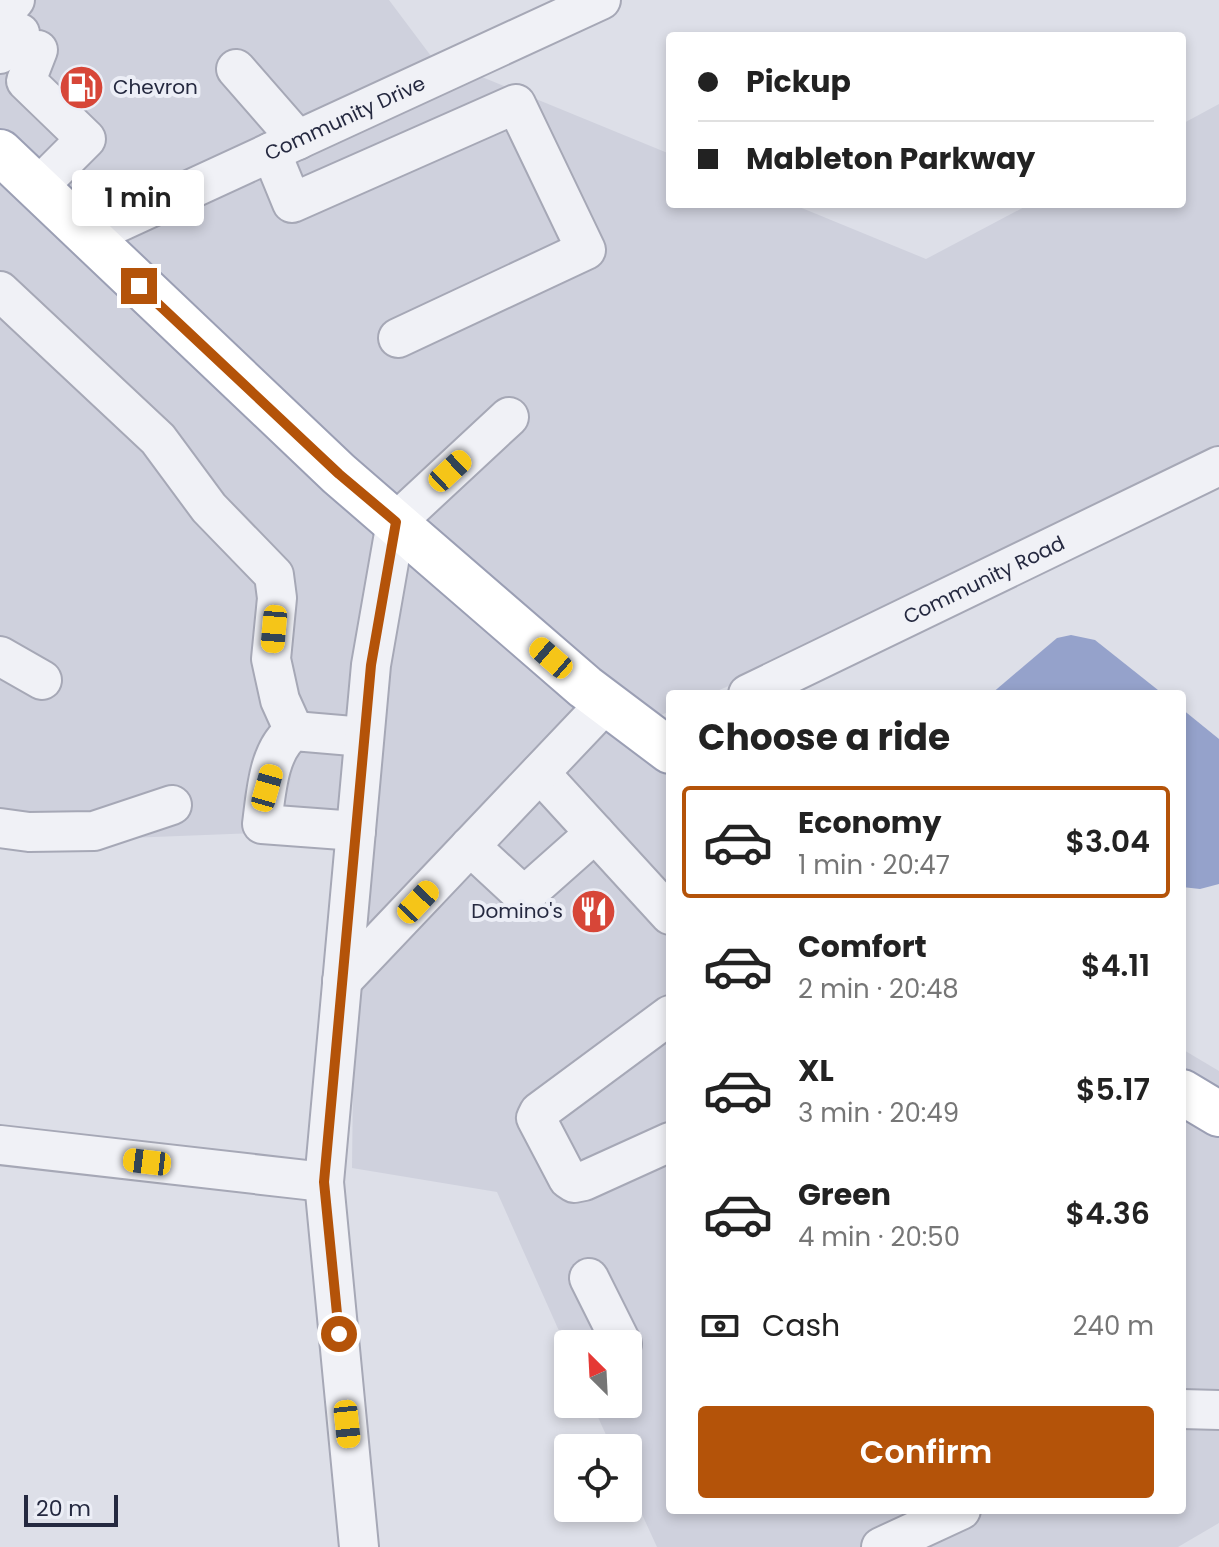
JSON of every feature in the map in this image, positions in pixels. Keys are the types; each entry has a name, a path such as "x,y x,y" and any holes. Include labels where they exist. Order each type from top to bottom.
{"main road":[{"path":"0,152 339,474 585,687 665,741"},
{"path":"1186,1094 1219,1114"}],"street":[{"name":"Community Drive","path":"87,237 601,0"},
{"path":"15,30 26,81 86,139 37,188"},
{"path":"236,69 284,146 292,203 516,104 586,250 398,338"},
{"path":"0,291 158,439 209,508 274,575 277,598 271,659 280,700 294,731"},
{"path":"359,1547 324,1182 371,665 396,522 509,417"},
{"name":"Community Road","path":"756,690 1219,466"},
{"path":"0,656 42,680"},
{"path":"342,981 606,703"},
{"path":"356,831 262,824 267,788 281,740 294,731 364,737"},
{"path":"540,773 666,911"},
{"path":"0,828 29,832 94,831 172,805"},
{"path":"470,846 524,896 595,833"},
{"path":"666,1018 539,1112 536,1118 568,1179 574,1183 666,1144"},
{"path":"0,1145 324,1182"},
{"path":"589,1278 615,1330"},
{"path":"1186,1409 1219,1410"},
{"path":"881,1547 952,1514"}],"shaded area":[{"path":"0,0 389,0 431,56 666,152 666,208 802,208 926,259 1022,208 1186,208 1186,122 1219,104 1219,474 719,690 666,690 666,713 642,724 666,739 666,1514 1186,1514 1186,1051 1219,1071 1219,1523 1178,1547 657,1547 642,1514 642,1434 606,1434 598,1418 642,1418 642,1330 559,1330 497,1192 352,1168 356,829 0,843"}],"water":[{"path":"1071,635 1095,640 1158,690 996,690 1057,638"},
{"path":"1186,712 1219,739 1219,884 1200,889 1186,887"}],"place":[{"name":"Chevron","path":"82,87"},
{"name":"Domino's","path":"594,911"}],"route":[{"path":"139,286 339,474 396,522 371,665 324,1182 339,1334"}]}
